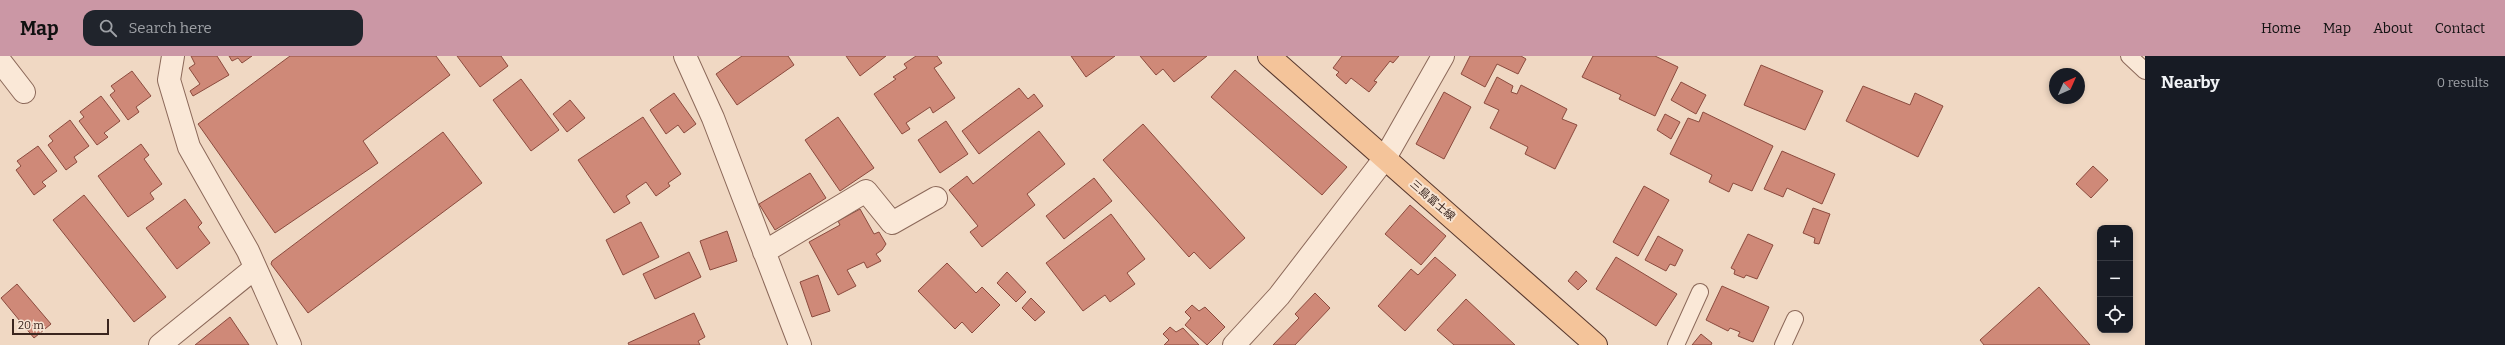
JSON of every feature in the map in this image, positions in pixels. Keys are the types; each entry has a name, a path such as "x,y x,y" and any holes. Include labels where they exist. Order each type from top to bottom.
{"main road":[{"name":"三島富士線","path":"1269,56 1596,345"}],"street":[{"path":"173,56 169,80 189,147 248,251 290,345"},
{"path":"684,56 713,118 800,345"},
{"path":"1234,345 1279,296 1385,158 1443,56"},
{"path":"0,61 24,92"},
{"path":"764,252 866,191 892,223 936,198"},
{"path":"160,345 255,268"}],"lane":[{"path":"2129,56 2145,71"},
{"path":"1676,345 1700,292"},
{"path":"1783,345 1794,319"}],"building":[{"path":"191,56 217,56 229,75 193,96 190,91 200,84 189,68 195,64"},
{"path":"229,56 252,56 242,63 238,58 232,61"},
{"path":"290,56 436,56 450,75 363,141 378,163 275,233 198,124"},
{"path":"457,56 501,56 508,66 480,87"},
{"path":"742,56 788,56 794,65 737,105 716,74"},
{"path":"846,56 886,56 860,76"},
{"path":"916,56 937,56 942,63 934,68 955,98 933,113 930,107 906,123 910,129 902,134 874,94 896,79 893,77 907,68 904,64"},
{"path":"1071,56 1115,56 1086,77"},
{"path":"1140,56 1207,56 1174,82 1163,69 1156,75"},
{"path":"1342,56 1399,56 1393,63 1390,61 1374,81 1377,82 1369,92 1351,78 1346,84 1336,75 1339,72 1333,68"},
{"path":"1470,56 1521,56 1526,59 1518,74 1497,64 1485,87 1461,74"},
{"path":"1593,56 1655,56 1678,67 1655,116 1619,99 1621,95 1582,77"},
{"path":"1761,65 1823,91 1805,130 1744,105"},
{"path":"1235,70 1347,167 1322,195 1211,97"},
{"path":"132,71 151,96 136,107 139,112 128,120 110,95 115,91 111,86"},
{"path":"1497,77 1513,86 1511,92 1517,94 1521,85 1567,109 1562,119 1577,125 1555,169 1525,154 1528,147 1490,128 1499,110 1484,103"},
{"path":"521,79 559,130 531,151 493,100"},
{"path":"1681,82 1706,95 1696,114 1671,100"},
{"path":"1863,86 1910,105 1915,93 1943,106 1918,157 1846,121"},
{"path":"1019,88 1028,99 1034,94 1043,106 979,154 962,131"},
{"path":"1444,92 1471,107 1444,159 1416,144"},
{"path":"674,93 696,124 684,133 678,125 666,134 650,110"},
{"path":"101,96 120,121 104,133 108,137 97,145 79,121 84,117 80,112"},
{"path":"570,100 585,118 567,132 553,114"},
{"path":"1703,112 1773,146 1752,191 1733,183 1729,192 1709,182 1712,175 1670,154 1688,118 1699,122"},
{"path":"1665,114 1680,122 1671,139 1657,130"},
{"path":"643,117 681,174 668,183 670,186 656,196 646,182 626,196 630,203 614,213 578,160"},
{"path":"838,117 874,168 840,191 805,140"},
{"path":"70,120 89,146 74,157 77,162 66,170 48,145 53,141 49,136"},
{"path":"946,121 968,154 940,173 918,140"},
{"path":"1143,124 1245,238 1210,269 1194,252 1189,257 1103,160"},
{"path":"1039,131 1065,164 1027,194 1035,205 982,247 970,232 978,226 949,190 967,176 973,184"},
{"path":"443,132 482,183 308,313 271,264 272,261"},
{"path":"141,144 149,155 144,159 162,184 150,193 154,199 128,217 98,176"},
{"path":"38,146 57,171 42,182 46,186 34,195 16,170 21,166 17,161"},
{"path":"1782,151 1835,174 1822,204 1787,188 1783,197 1764,189"},
{"path":"2093,166 2108,180 2091,198 2076,184"},
{"path":"810,173 826,198 775,230 759,204"},
{"path":"1094,178 1112,201 1064,239 1046,216"},
{"path":"1644,186 1669,200 1638,256 1613,242"},
{"path":"84,195 166,297 134,322 53,220"},
{"path":"185,199 202,223 198,227 210,243 177,269 146,228"},
{"path":"1410,205 1446,236 1421,265 1385,234"},
{"path":"1813,208 1830,214 1819,244 1814,243 1815,238 1803,233"},
{"path":"860,209 874,234 879,232 886,244 882,250 876,254 881,261 867,268 864,262 847,270 856,286 838,295 809,242 840,225 838,221"},
{"path":"1111,214 1145,259 1127,273 1135,284 1110,302 1105,295 1083,311 1046,263"},
{"path":"641,222 659,257 623,275 606,240"},
{"path":"727,231 737,261 710,270 700,241"},
{"path":"1748,234 1773,245 1757,279 1746,275 1744,278 1734,274 1735,270 1731,268"},
{"path":"1658,236 1683,250 1675,266 1670,264 1666,271 1645,260"},
{"path":"689,252 701,277 655,299 643,274"},
{"path":"1435,257 1456,275 1405,331 1378,306 1411,269 1418,275"},
{"path":"1616,257 1677,294 1656,326 1596,289"},
{"path":"947,263 976,293 982,287 1000,305 972,333 962,322 955,329 918,291"},
{"path":"1576,271 1587,281 1578,290 1568,281"},
{"path":"1007,272 1026,292 1016,302 997,283"},
{"path":"818,275 830,311 812,317 800,282"},
{"path":"17,284 51,324 34,338 1,298"},
{"path":"1722,286 1769,307 1753,342 1738,336 1740,332 1730,328 1728,331 1706,320"},
{"path":"2039,287 2090,345 1984,345 1980,340"},
{"path":"1315,293 1330,308 1295,345 1273,345 1299,318 1295,314"},
{"path":"1031,298 1045,312 1035,321 1022,308"},
{"path":"1466,299 1515,345 1454,345 1437,330"},
{"path":"1192,305 1199,311 1205,307 1225,327 1207,345 1185,325 1191,318 1185,312"},
{"path":"694,313 705,337 698,341 700,345 629,345 628,343"},
{"path":"230,317 249,345 195,345"},
{"path":"1170,327 1176,332 1183,328 1199,345 1164,345 1169,340 1163,334"},
{"path":"1701,334 1712,343 1711,345 1692,345"}]}
